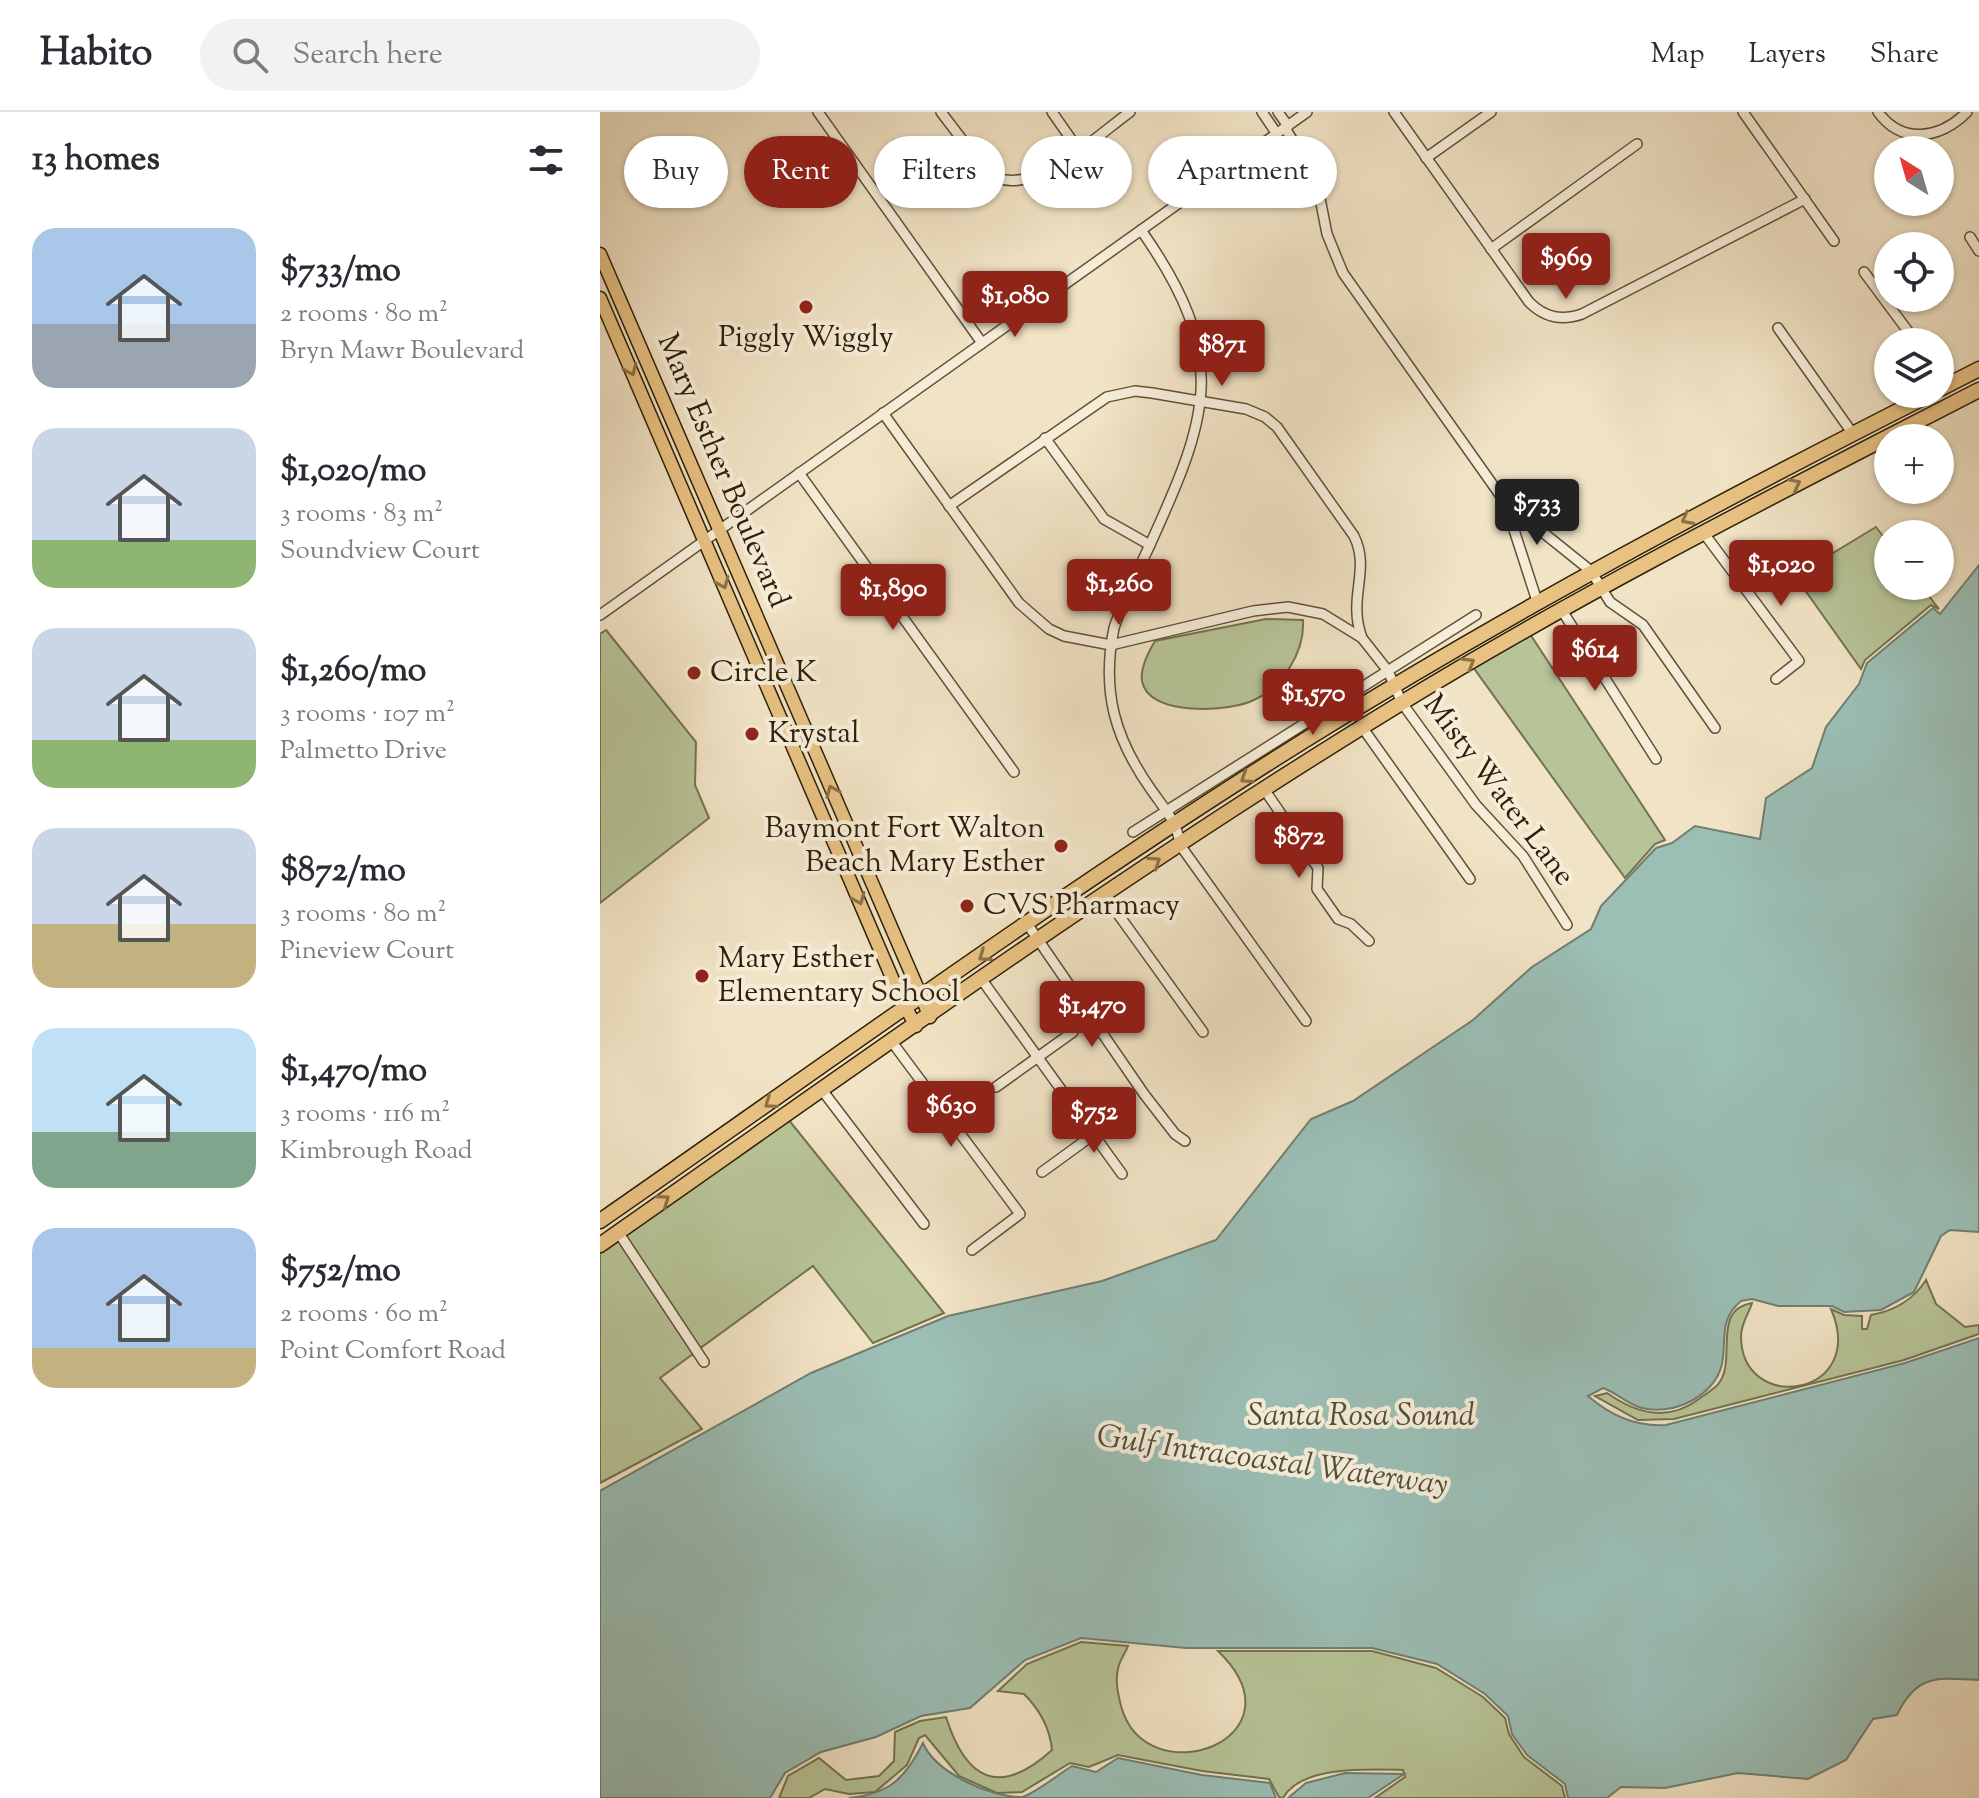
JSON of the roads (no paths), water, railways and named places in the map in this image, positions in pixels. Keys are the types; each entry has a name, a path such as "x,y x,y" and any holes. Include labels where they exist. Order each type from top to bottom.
{"highway":[{"path":"1954,379 1979,369"},
{"path":"600,1245 1180,845 1362,727 1561,609 1979,390"},
{"path":"1954,398 1957,402"},
{"path":"600,1221 1391,678 1904,408"},
{"path":"1755,484 1764,500"}],"main road":[{"name":"Mary Esther Boulevard","path":"600,254 930,1017"},
{"name":"Mary Esther Boulevard","path":"600,298 906,1009 916,1026"}],"street":[{"path":"818,112 982,343"},
{"path":"941,112 975,160 994,178 1014,184 1021,182"},
{"path":"1052,112 1069,136"},
{"path":"1096,136 1130,112"},
{"path":"1262,112 1283,129 1316,178 1327,234 1343,273 1505,502 1591,571 1610,602 1643,625 1715,728"},
{"path":"1278,112 1283,129"},
{"path":"600,615 1307,112"},
{"path":"1394,112 1536,310 1566,318 1582,314 1805,199"},
{"path":"1426,158 1491,112"},
{"path":"1743,112 1834,241"},
{"path":"1878,112 1897,131 1920,136 1957,121 1967,112"},
{"path":"1491,249 1637,144"},
{"path":"1141,230 1175,281 1191,317 1199,354 1200,401 1191,453 1117,619 1111,645 1108,693 1116,729 1127,754 1175,825 1180,845 1306,1021"},
{"path":"1970,237 1979,251"},
{"path":"1864,272 1906,328"},
{"path":"1778,328 1853,434"},
{"path":"949,506 1091,405 1122,393 1135,391 1246,409 1265,417 1277,427 1346,524 1361,555 1355,613 1362,638"},
{"path":"883,413 1031,616 1064,636 1111,645 1253,611 1288,607 1323,614 1362,638"},
{"path":"1045,438 1104,519 1150,545"},
{"path":"799,473 1014,772"},
{"path":"1505,502 1537,601"},
{"path":"1703,532 1799,661 1776,679"},
{"path":"1561,609 1656,759"},
{"path":"1133,832 1391,678 1476,615"},
{"name":"Misty Water Lane","path":"1362,638 1391,678 1402,703 1476,805 1523,856 1567,925"},
{"path":"1362,727 1470,879"},
{"path":"1264,789 1318,868 1317,889 1338,919 1351,924 1369,941"},
{"path":"1105,896 1203,1032"},
{"path":"1028,925 1144,1094 1175,1134 1185,1141"},
{"path":"982,980 1122,1174"},
{"path":"996,1087 1073,1032"},
{"path":"892,1042 1020,1214 972,1250"},
{"path":"822,1090 924,1224"},
{"path":"1042,1172 1126,1111"},
{"path":"618,1232 704,1362"}],"water":[{"name":"Santa Rosa Sound","path":"1979,565 1979,1232 1950,1230 1941,1236 1914,1292 1881,1310 1844,1312 1832,1306 1778,1306 1752,1299 1741,1301 1726,1323 1718,1375 1711,1386 1691,1401 1654,1410 1632,1404 1603,1388 1588,1396 1624,1419 1666,1425 1905,1363 1979,1338 1979,1680 1940,1679 1921,1685 1912,1692 1897,1715 1873,1719 1846,1760 1808,1779 1738,1773 1665,1788 1621,1787 1607,1798 1568,1798 1565,1784 1527,1755 1512,1734 1508,1716 1485,1694 1437,1664 1372,1648 1186,1648 1081,1638 1025,1660 970,1708 921,1716 876,1737 821,1752 785,1773 770,1798 600,1798 600,1491 811,1373 948,1316 1102,1281 1216,1240 1311,1119 1353,1101 1473,1020 1532,967 1591,929 1601,906 1656,848 1672,843 1695,826 1760,839 1766,798 1812,768 1826,727 1859,684 1867,663 1933,608 1940,614"},
{"path":"923,1743 929,1754 951,1773 980,1788 1010,1796 1023,1797 1072,1766 1096,1772 1118,1758 1202,1775 1270,1783 1276,1798 849,1798 875,1793 894,1782 909,1766"},
{"path":"1345,1773 1404,1774 1368,1798 1288,1798 1306,1783"}],"place":[{"name":"Piggly Wiggly","path":"806,307"},
{"name":"Circle K","path":"694,673"},
{"name":"Krystal","path":"752,734"},
{"name":"Baymont Fort Walton Beach Mary Esther","path":"1061,846"},
{"name":"CVS Pharmacy","path":"967,906"},
{"name":"Mary Esther Elementary School","path":"702,976"}],"water label":[{"name":"Gulf Intracoastal Waterway","path":"1272,1462"}]}
